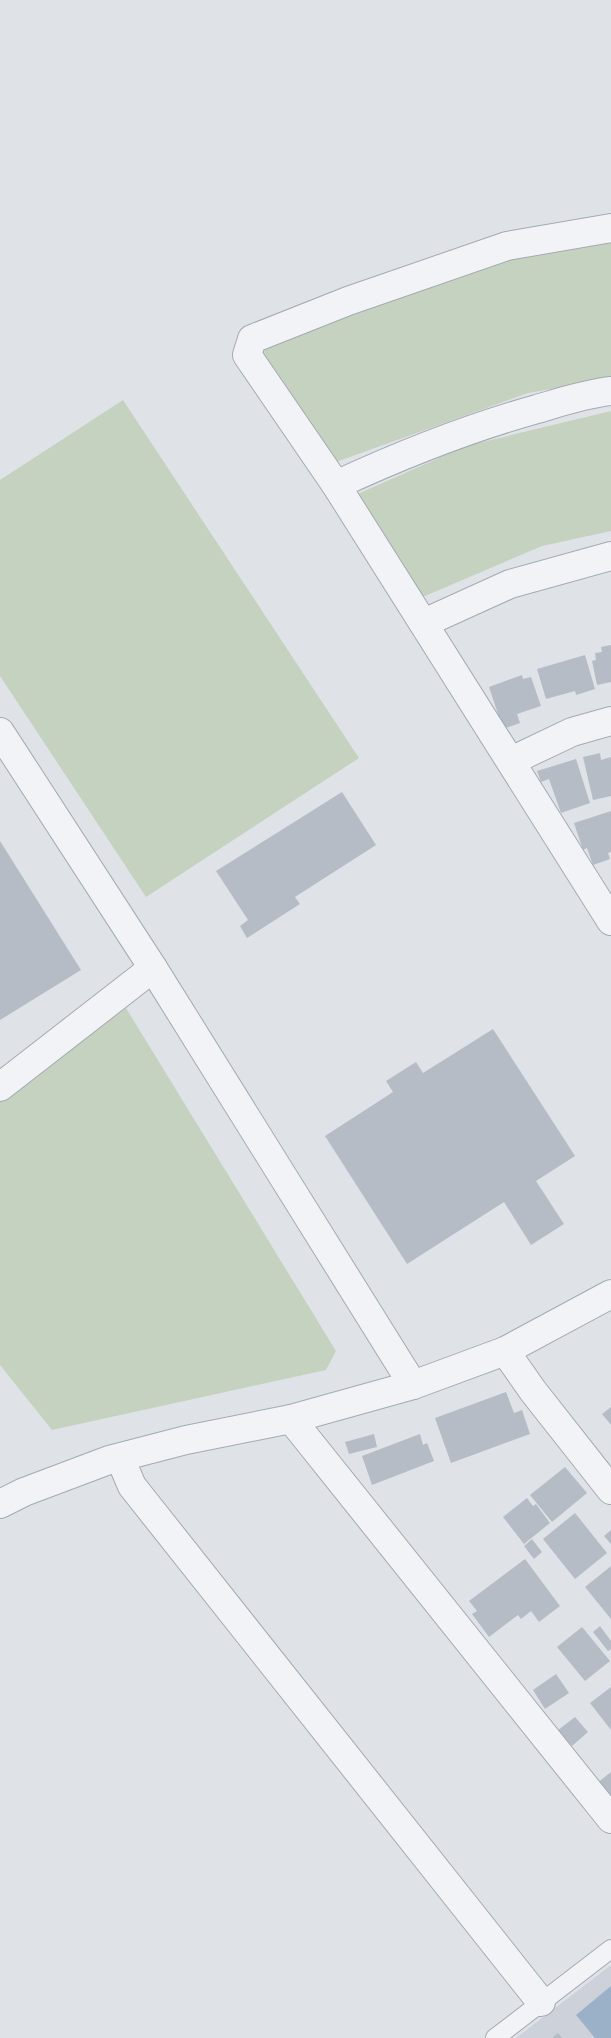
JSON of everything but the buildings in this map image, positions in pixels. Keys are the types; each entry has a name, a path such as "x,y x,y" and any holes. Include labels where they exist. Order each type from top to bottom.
{"street":[{"path":"607,905 511,761 336,485 247,355 252,339 348,301 507,246 611,228"},
{"path":"336,485 421,446 478,425 591,393 611,391"},
{"path":"424,623 510,584 611,556"},
{"path":"511,761 572,732 611,721"},
{"path":"0,732 153,968 413,1384"},
{"path":"0,1087 153,968"},
{"path":"0,1504 24,1492 120,1458 186,1440 291,1419 413,1384 505,1352 611,1294"},
{"path":"505,1352 533,1391 611,1490"},
{"path":"291,1419 611,1819"},
{"path":"120,1458 132,1486 542,2002"}],"lane":[{"path":"496,2038 611,1949"}],"shaded area":[{"path":"611,1965 611,2038 516,2038"}],"green space":[{"path":"596,238 611,238 611,379 528,393 336,462 260,350 367,301 482,267"},
{"path":"123,400 359,758 146,897 0,676 0,480"},
{"path":"611,411 611,531 542,546 418,599 353,496 466,446"},
{"path":"126,1008 336,1351 326,1370 52,1430 0,1365 0,1100"}],"water":[{"path":"611,1986 611,2038 595,2038 576,2015"}]}
